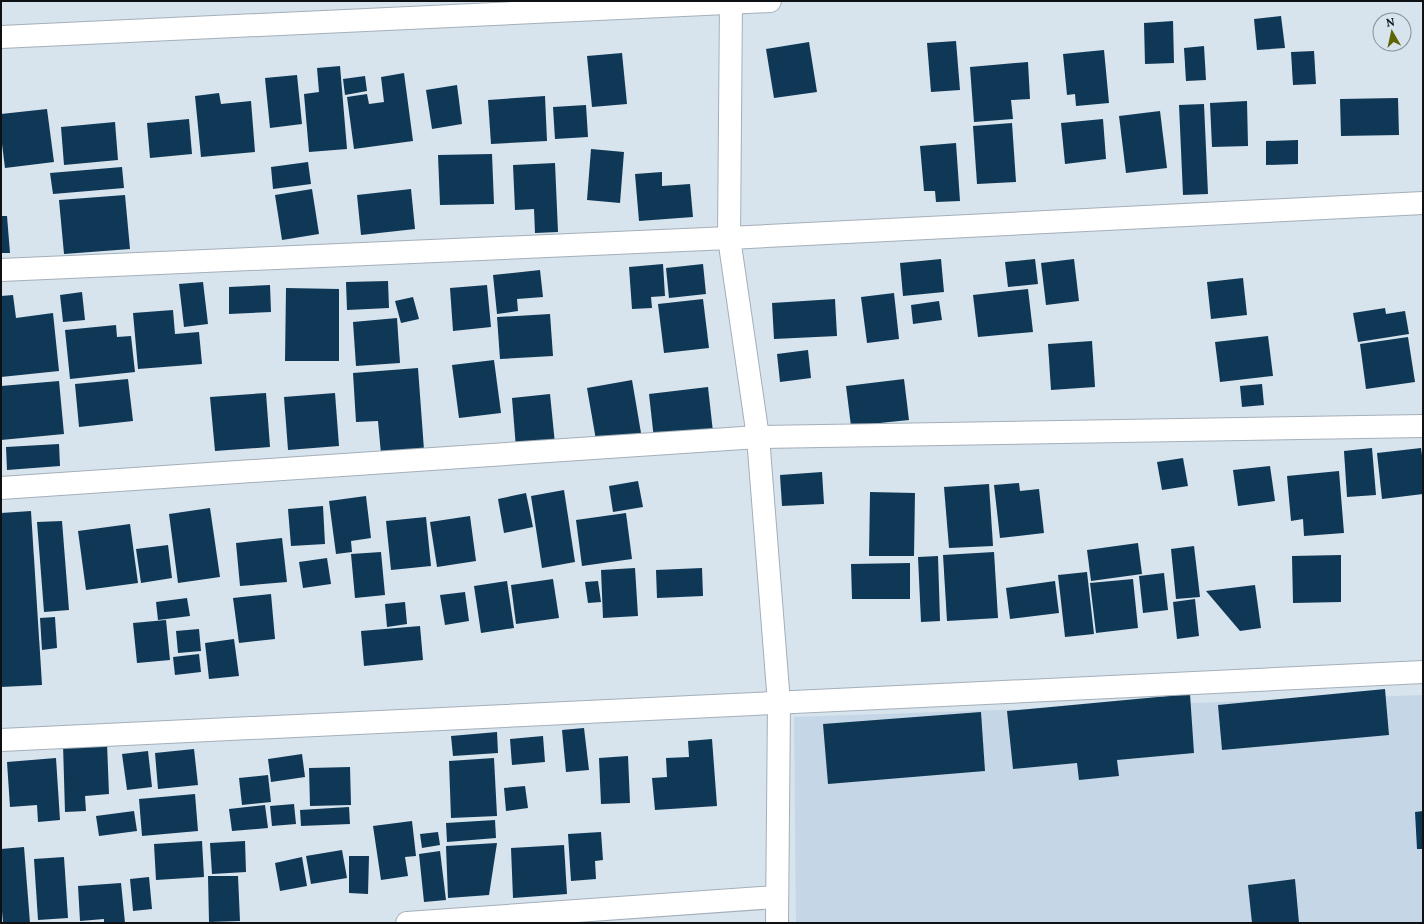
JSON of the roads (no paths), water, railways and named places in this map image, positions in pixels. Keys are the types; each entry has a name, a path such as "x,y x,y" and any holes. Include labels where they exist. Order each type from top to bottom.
{"street":[{"path":"1,37 770,1"},
{"path":"731,2 729,238 758,437 779,703 776,897 777,923"},
{"path":"1,270 729,238 1423,204"},
{"path":"1,488 758,437 1423,426"},
{"path":"1,740 1423,672"},
{"path":"407,923 776,897"}]}
